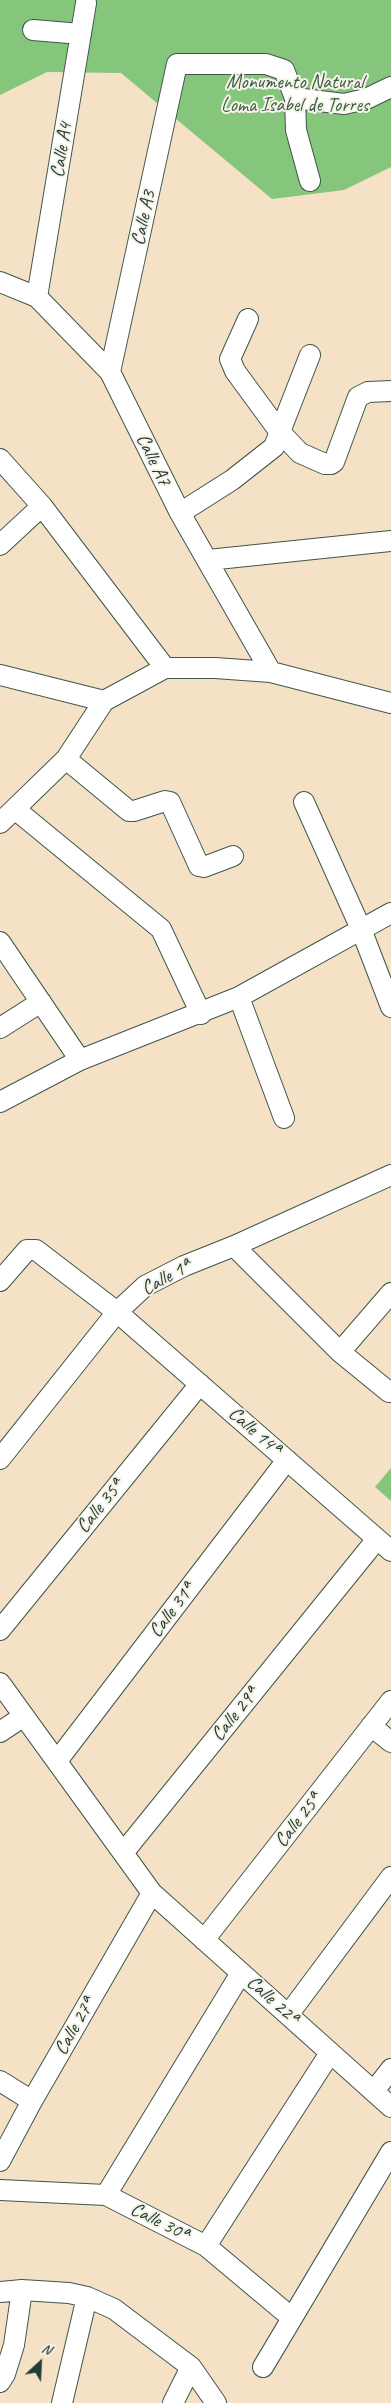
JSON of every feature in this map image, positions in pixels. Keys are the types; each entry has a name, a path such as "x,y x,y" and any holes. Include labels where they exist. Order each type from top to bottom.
{"street":[{"name":"Calle A4","path":"37,297 86,3"},
{"path":"33,30 81,34"},
{"name":"Calle A3","path":"110,372 177,64 266,64 284,70 295,98"},
{"path":"310,181 296,130 295,98 344,104 366,99 391,87"},
{"name":"Calle A7","path":"0,282 37,297 110,372 180,513 271,672"},
{"path":"248,319 230,359 235,371 279,431 300,453 325,464 334,462 358,397 368,392 391,391"},
{"path":"180,513 232,480 274,446 310,355"},
{"path":"0,459 42,506 165,668"},
{"path":"0,545 42,506"},
{"path":"208,560 391,541"},
{"path":"0,823 16,810 66,759 104,701 165,668 215,668 271,672 391,703"},
{"path":"0,675 104,701"},
{"path":"66,759 129,811 165,801 170,802 199,866 204,867 233,856"},
{"path":"304,802 361,929 391,1008"},
{"path":"16,810 160,929 201,1014"},
{"path":"0,1102 80,1060 201,1014 239,997 391,913"},
{"path":"0,942 80,1060"},
{"path":"239,997 284,1118"},
{"path":"0,1028 40,1002"},
{"name":"Calle 1ª","path":"0,1460 117,1312 145,1286 184,1266 234,1246 391,1175"},
{"path":"234,1246 340,1352 389,1392"},
{"name":"Calle 14ª","path":"0,1281 26,1250 36,1250 117,1312 384,1545"},
{"path":"340,1352 391,1293"},
{"name":"Calle 35ª","path":"0,1630 200,1384"},
{"name":"Calle 31ª","path":"57,1762 287,1460"},
{"name":"Calle 29ª","path":"123,1853 384,1545"},
{"path":"0,1683 152,1893"},
{"name":"Calle 25ª","path":"204,1940 391,1701"},
{"path":"0,1732 24,1716"},
{"path":"371,1726 391,1742"},
{"path":"288,2015 391,1877"},
{"name":"Calle 22ª","path":"152,1893 391,2107"},
{"name":"Calle 27ª","path":"0,2161 32,2101 152,1893"},
{"path":"106,2195 241,1973"},
{"path":"206,2246 330,2053"},
{"path":"374,2091 391,2069"},
{"path":"0,2081 32,2101"},
{"path":"263,2367 391,2152"},
{"name":"Calle 30ª","path":"0,2190 106,2195 206,2246 292,2318"},
{"path":"0,2382 6,2374 14,2344 22,2290"},
{"path":"0,2292 22,2290 69,2293 87,2297 114,2309 191,2367 216,2403"},
{"path":"62,2403 87,2297"},
{"path":"172,2403 191,2367"}],"green space":[{"name":"Monumento Natural Loma Isabel de Torres","path":"0,0 391,0 391,167 344,190 272,199 121,73 47,72 0,95"},
{"path":"391,1468 391,1501 375,1487"}]}
